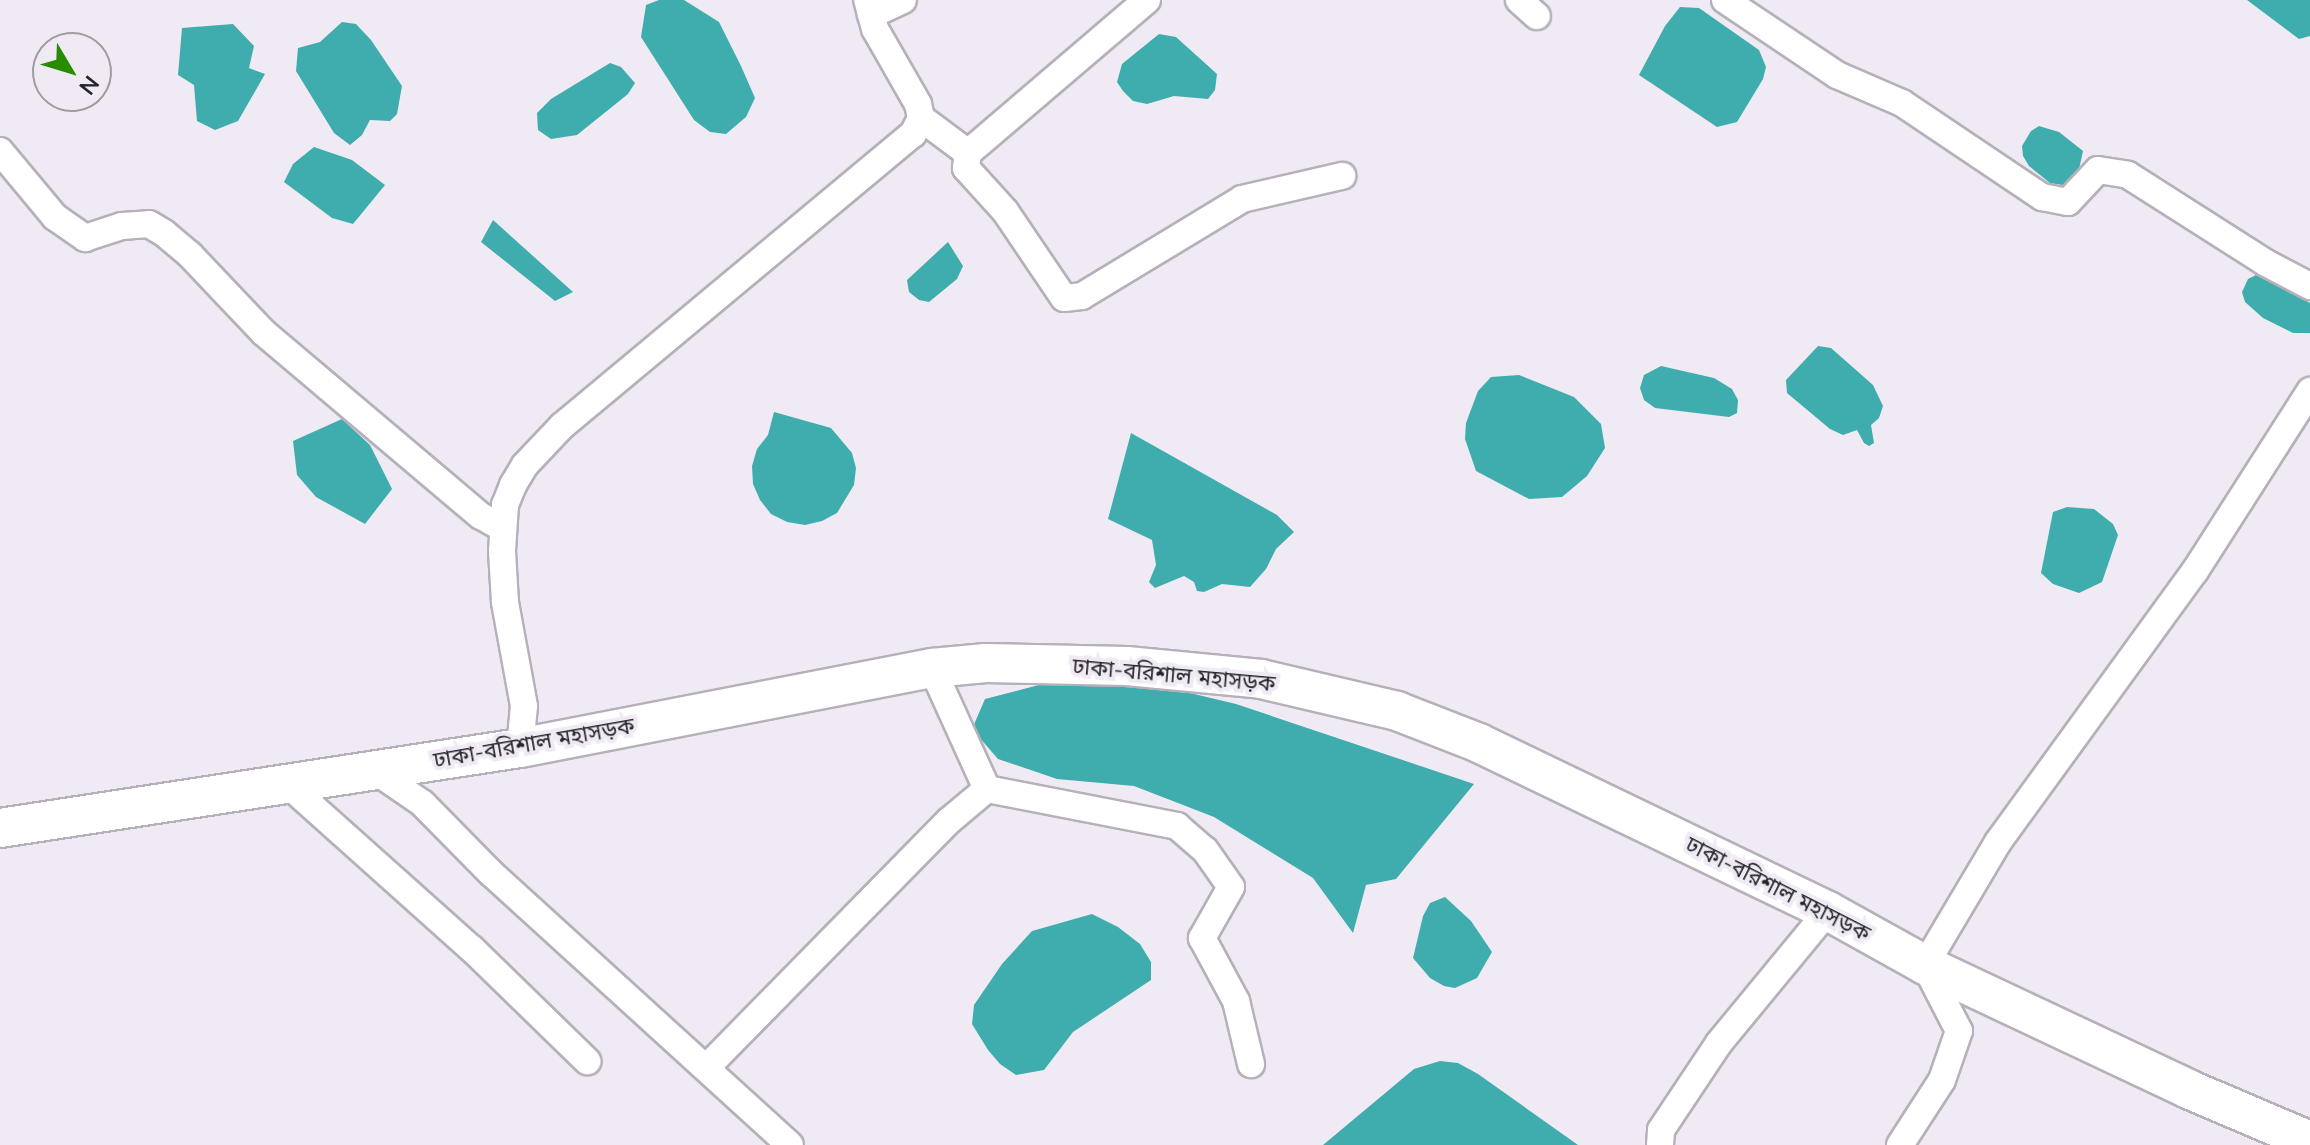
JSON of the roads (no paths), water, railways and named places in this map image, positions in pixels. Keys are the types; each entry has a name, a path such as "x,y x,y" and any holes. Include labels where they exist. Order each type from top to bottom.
{"highway":[{"name":"ঢাকা-বরিশাল মহাসড়ক","path":"0,828 285,782 938,685 986,663 1127,666 1261,679 1397,711 1479,743 1828,911 1925,965 2188,1089 2310,1141"}],"street":[{"path":"903,0 869,8 907,80 921,118 968,153"},
{"path":"1147,0 968,153 966,168 1005,211 1064,298 1082,296 1242,199 1342,176"},
{"path":"1725,0 1837,75 1902,103 2042,197 2068,202 2098,170 2128,175 2310,286"},
{"path":"520,748 524,706 505,602 503,528 505,505 513,485 541,446 633,365 896,150 913,134 921,118"},
{"path":"1,154 55,217 85,238 122,226 149,224 164,233 263,332 481,516 503,528"},
{"path":"1900,1145 1942,1080 1959,1031 1925,965 1998,842 2195,571 2310,391"},
{"path":"938,685 987,789"},
{"path":"374,770 422,803 491,873 790,1145"},
{"path":"285,782 472,949 587,1061"},
{"path":"987,789 1141,816 1177,826 1205,850 1231,887 1202,938 1236,1001 1251,1064"},
{"path":"707,1067 939,830 987,789"},
{"path":"1660,1145 1661,1130 1719,1043 1828,911"}],"water":[{"path":"659,0 684,0 719,22 741,66 755,98 746,117 726,134 710,132 694,120 641,37 646,5"},
{"path":"2247,0 2310,0 2310,36 2299,39"},
{"path":"1680,7 1699,8 1759,50 1766,67 1763,79 1737,122 1717,127 1639,75 1665,26"},
{"path":"342,22 356,24 371,40 402,86 397,114 390,121 370,120 362,135 350,145 334,133 296,71 298,48 320,42"},
{"path":"233,24 254,46 249,68 265,74 238,121 215,130 197,121 194,85 178,75 182,28"},
{"path":"1159,34 1176,37 1217,74 1215,90 1208,99 1174,96 1147,104 1133,101 1123,91 1117,82 1122,64"},
{"path":"610,63 621,67 635,83 628,94 577,135 551,139 538,130 537,113 551,99"},
{"path":"2039,126 2059,132 2083,151 2078,174 2069,186 2050,183 2029,166 2023,156 2022,146 2031,131"},
{"path":"314,147 352,160 385,185 353,224 332,218 284,182 293,164"},
{"path":"493,220 573,292 555,301 481,242"},
{"path":"948,242 963,266 957,279 929,302 919,300 909,292 907,280"},
{"path":"2258,274 2310,303 2310,333 2293,333 2263,318 2245,302 2242,292 2248,279"},
{"path":"1818,346 1831,348 1873,385 1883,406 1879,418 1871,425 1874,443 1869,446 1857,430 1843,435 1830,429 1787,393 1786,380"},
{"path":"1661,366 1714,378 1732,389 1738,400 1737,413 1729,417 1655,408 1644,400 1640,388 1644,375"},
{"path":"1519,375 1574,397 1601,424 1605,448 1587,476 1562,497 1529,499 1476,471 1465,439 1466,423 1478,391 1491,377"},
{"path":"774,412 831,428 852,453 856,468 854,485 837,513 822,521 805,525 787,522 771,514 760,500 753,484 752,466 757,449 768,435"},
{"path":"342,419 370,445 392,489 365,524 316,497 297,475 293,441"},
{"path":"1131,433 1277,515 1294,532 1276,549 1266,569 1250,587 1222,584 1204,592 1197,591 1194,582 1184,576 1155,588 1149,582 1156,565 1152,540 1108,519"},
{"path":"2067,507 2094,509 2113,524 2118,535 2102,582 2079,593 2053,584 2041,573 2053,512"},
{"path":"1058,680 1169,688 1236,704 1474,784 1396,879 1366,885 1353,933 1313,878 1214,817 1134,786 1057,779 998,759 972,729 985,699"},
{"path":"1445,897 1471,921 1492,952 1477,978 1455,988 1430,978 1413,958 1423,916 1430,903"},
{"path":"1092,914 1118,927 1140,944 1151,962 1151,980 1073,1032 1044,1070 1016,1075 1000,1064 972,1024 974,1005 1002,964 1032,931"},
{"path":"1440,1061 1458,1063 1478,1074 1578,1145 1323,1145 1414,1069"}]}
